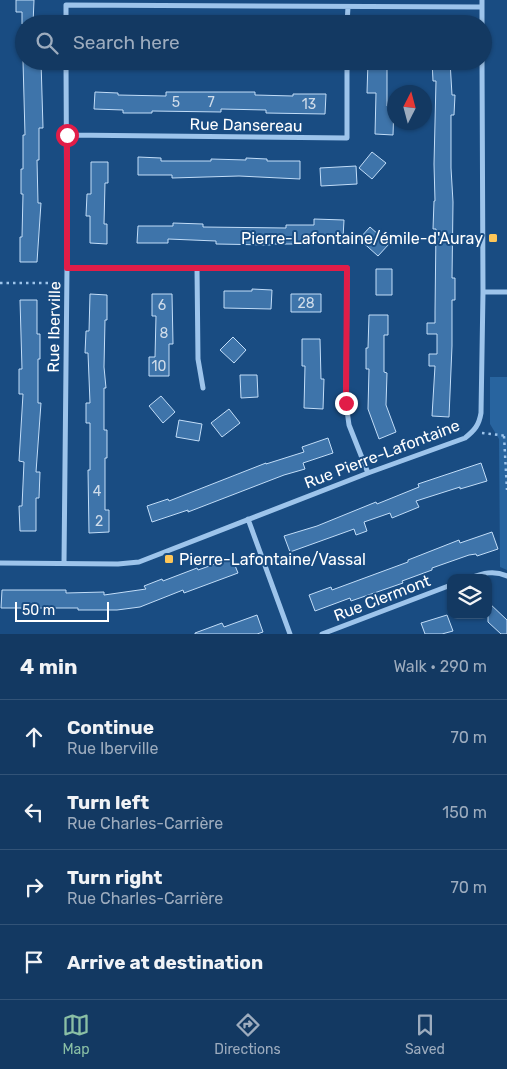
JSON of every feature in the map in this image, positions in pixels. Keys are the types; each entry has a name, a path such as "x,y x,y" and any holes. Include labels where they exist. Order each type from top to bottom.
{"street":[{"path":"482,0 482,15"},
{"path":"66,15 66,5 482,7"},
{"path":"348,7 348,15"},
{"name":"Rue Iberville","path":"64,563 67,284 66,70"},
{"name":"Rue Dansereau","path":"67,135 347,138 347,70"},
{"name":"Rue Pierre-Lafontaine","path":"0,563 118,564 139,562 368,473 465,438 473,431 479,423 481,413 482,70"},
{"path":"67,268 347,268 346,403 349,425 368,473"},
{"path":"197,268 198,359 203,388"},
{"path":"482,292 507,292"},
{"path":"248,520 290,634"},
{"path":"480,574 485,572 500,573 507,576"},
{"name":"Rue Clermont","path":"322,634 447,587"}],"path":[{"path":"0,283 67,284"},
{"path":"473,431 506,436 507,490"}],"shaded area":[{"path":"490,377 507,377 507,570 500,567 499,439 490,424"}],"building":[{"path":"16,0 34,0 33,15 22,15 22,12 16,12"},
{"path":"23,70 41,70 43,128 39,128 39,160 37,160 38,203 41,203 37,262 20,262 23,194 21,194 21,169 23,169 23,135 25,135"},
{"path":"368,70 387,70 387,130 393,130 393,135 375,134 376,93 367,93"},
{"path":"432,70 451,70 452,95 455,95 454,115 451,115 451,168 453,202 452,278 455,278 455,300 452,300 449,417 432,416 435,366 429,366 429,354 437,354 437,334 427,334 427,323 435,323 436,229 433,229 436,81 433,81"},
{"path":"95,92 118,93 118,95 166,96 166,92 255,92 255,95 293,96 293,94 326,94 325,114 266,113 266,110 221,109 221,112 152,111 152,113 123,113 123,110 94,109"},
{"path":"372,152 386,163 372,179 359,168"},
{"path":"138,157 161,158 161,161 246,160 246,158 267,159 267,161 300,161 300,179 239,176 172,178 172,175 138,175"},
{"path":"91,162 108,162 108,183 105,183 104,224 107,224 107,244 90,243 90,216 86,216 87,194 91,194"},
{"path":"356,166 357,184 321,186 320,168"},
{"path":"314,219 344,220 343,238 306,237 306,244 271,245 216,244 216,241 168,239 168,243 137,243 138,226 173,226 173,223 203,224 203,227 286,228 286,225 314,225"},
{"path":"370,227 389,244 378,256 359,239"},
{"path":"376,269 392,269 392,295 376,295"},
{"path":"252,289 272,290 271,309 224,308 224,291 252,291"},
{"path":"90,294 107,295 104,430 107,430 105,510 109,510 109,532 89,533 88,470 90,470 90,423 86,423 86,403 90,403 88,353 85,353 86,331 89,331"},
{"path":"152,294 172,294 173,344 169,344 169,376 149,376 149,357 155,357 156,316 152,316"},
{"path":"291,294 321,294 321,312 291,312"},
{"path":"20,300 37,300 37,334 40,334 38,403 41,403 36,472 40,472 39,498 36,498 36,531 20,531 19,506 22,506 24,462 19,461 23,394 19,394 19,369 22,369"},
{"path":"369,315 388,315 388,335 384,335 384,372 387,373 386,405 396,432 379,439 368,409 369,369 366,369 366,348 368,348"},
{"path":"233,337 246,350 234,363 220,350"},
{"path":"302,339 320,339 321,379 324,379 323,409 304,408 305,366 302,366"},
{"path":"240,375 257,375 258,397 241,398"},
{"path":"161,396 175,412 163,423 149,406"},
{"path":"229,409 240,423 222,437 211,423"},
{"path":"179,420 202,424 199,441 176,437"},
{"path":"328,438 333,453 303,463 305,469 284,475 188,512 188,510 152,522 147,506 168,499 169,501 266,463 304,452 302,447"},
{"path":"481,463 487,481 460,489 460,487 416,501 419,507 392,518 390,513 364,522 367,531 356,535 354,529 290,552 284,536 317,526 376,502 377,504 419,487 418,484"},
{"path":"492,532 498,549 477,556 476,554 469,555 432,568 432,570 402,581 403,583 351,601 350,598 315,611 309,595 331,587 332,590 408,562 408,560 459,540 460,543"},
{"path":"232,558 238,573 184,593 183,590 140,607 117,610 1,608 2,590 66,590 66,593 104,592 104,595 146,589 144,586 162,579 163,581 197,568 198,570"},
{"path":"492,606 507,620 507,634 501,634 488,622 488,619 492,619"},
{"path":"257,615 263,632 257,634 195,634 222,623 224,627"},
{"path":"447,615 453,631 442,634 425,634 421,623"}],"place":[{"name":"Pierre-Lafontaine/émile-d'Auray","path":"493,238"},
{"name":"Pierre-Lafontaine/Vassal","path":"169,559"}],"route":[{"path":"67,135 67,268 347,268 346,403"}]}
